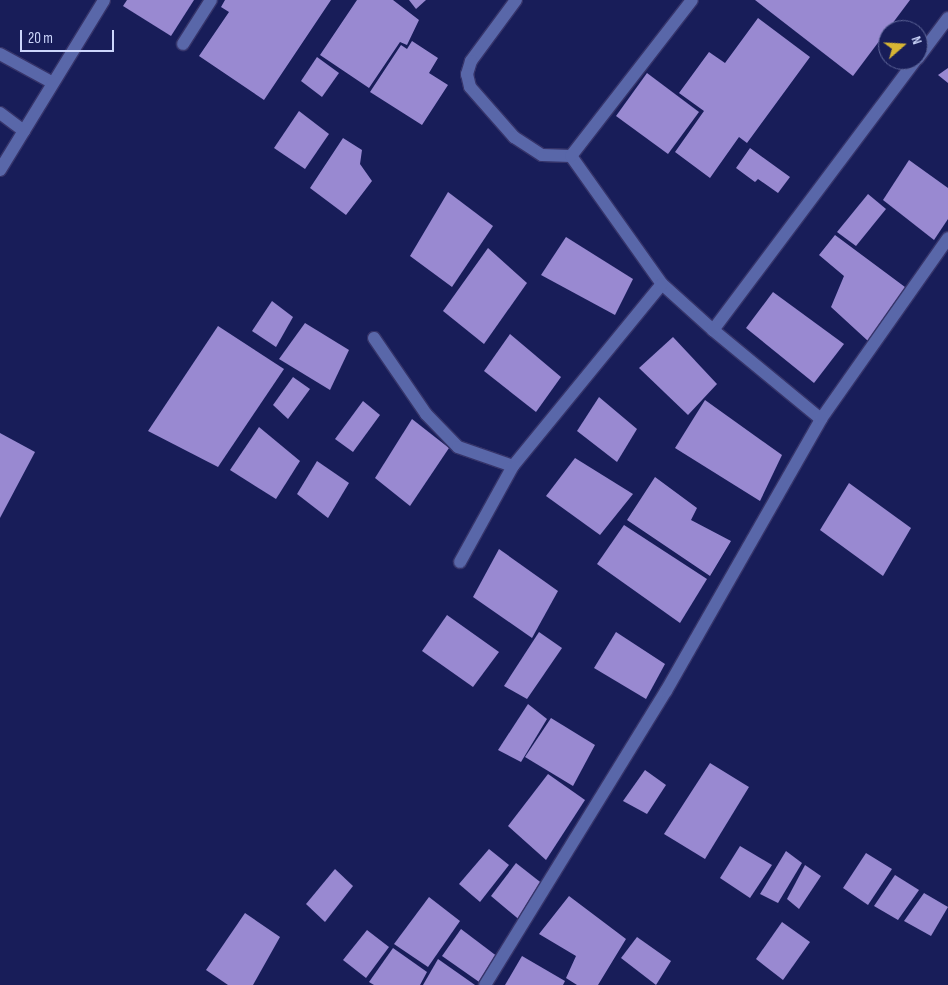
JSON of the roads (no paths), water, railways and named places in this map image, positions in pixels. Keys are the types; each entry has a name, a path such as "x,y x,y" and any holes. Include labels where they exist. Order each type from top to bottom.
{"street":[{"path":"0,170 104,0"},
{"path":"183,44 211,0"},
{"path":"516,0 471,61 467,74 470,87 514,137 542,155 571,156"},
{"path":"571,156 692,0"},
{"path":"928,44 948,18"},
{"path":"0,54 53,83"},
{"path":"713,330 909,70"},
{"path":"0,113 24,131"},
{"path":"571,156 662,284 713,330 821,419"},
{"path":"485,985 666,691 821,419 948,238"},
{"path":"460,562 513,466 662,284"},
{"path":"374,338 426,414 458,447 513,466"}]}
